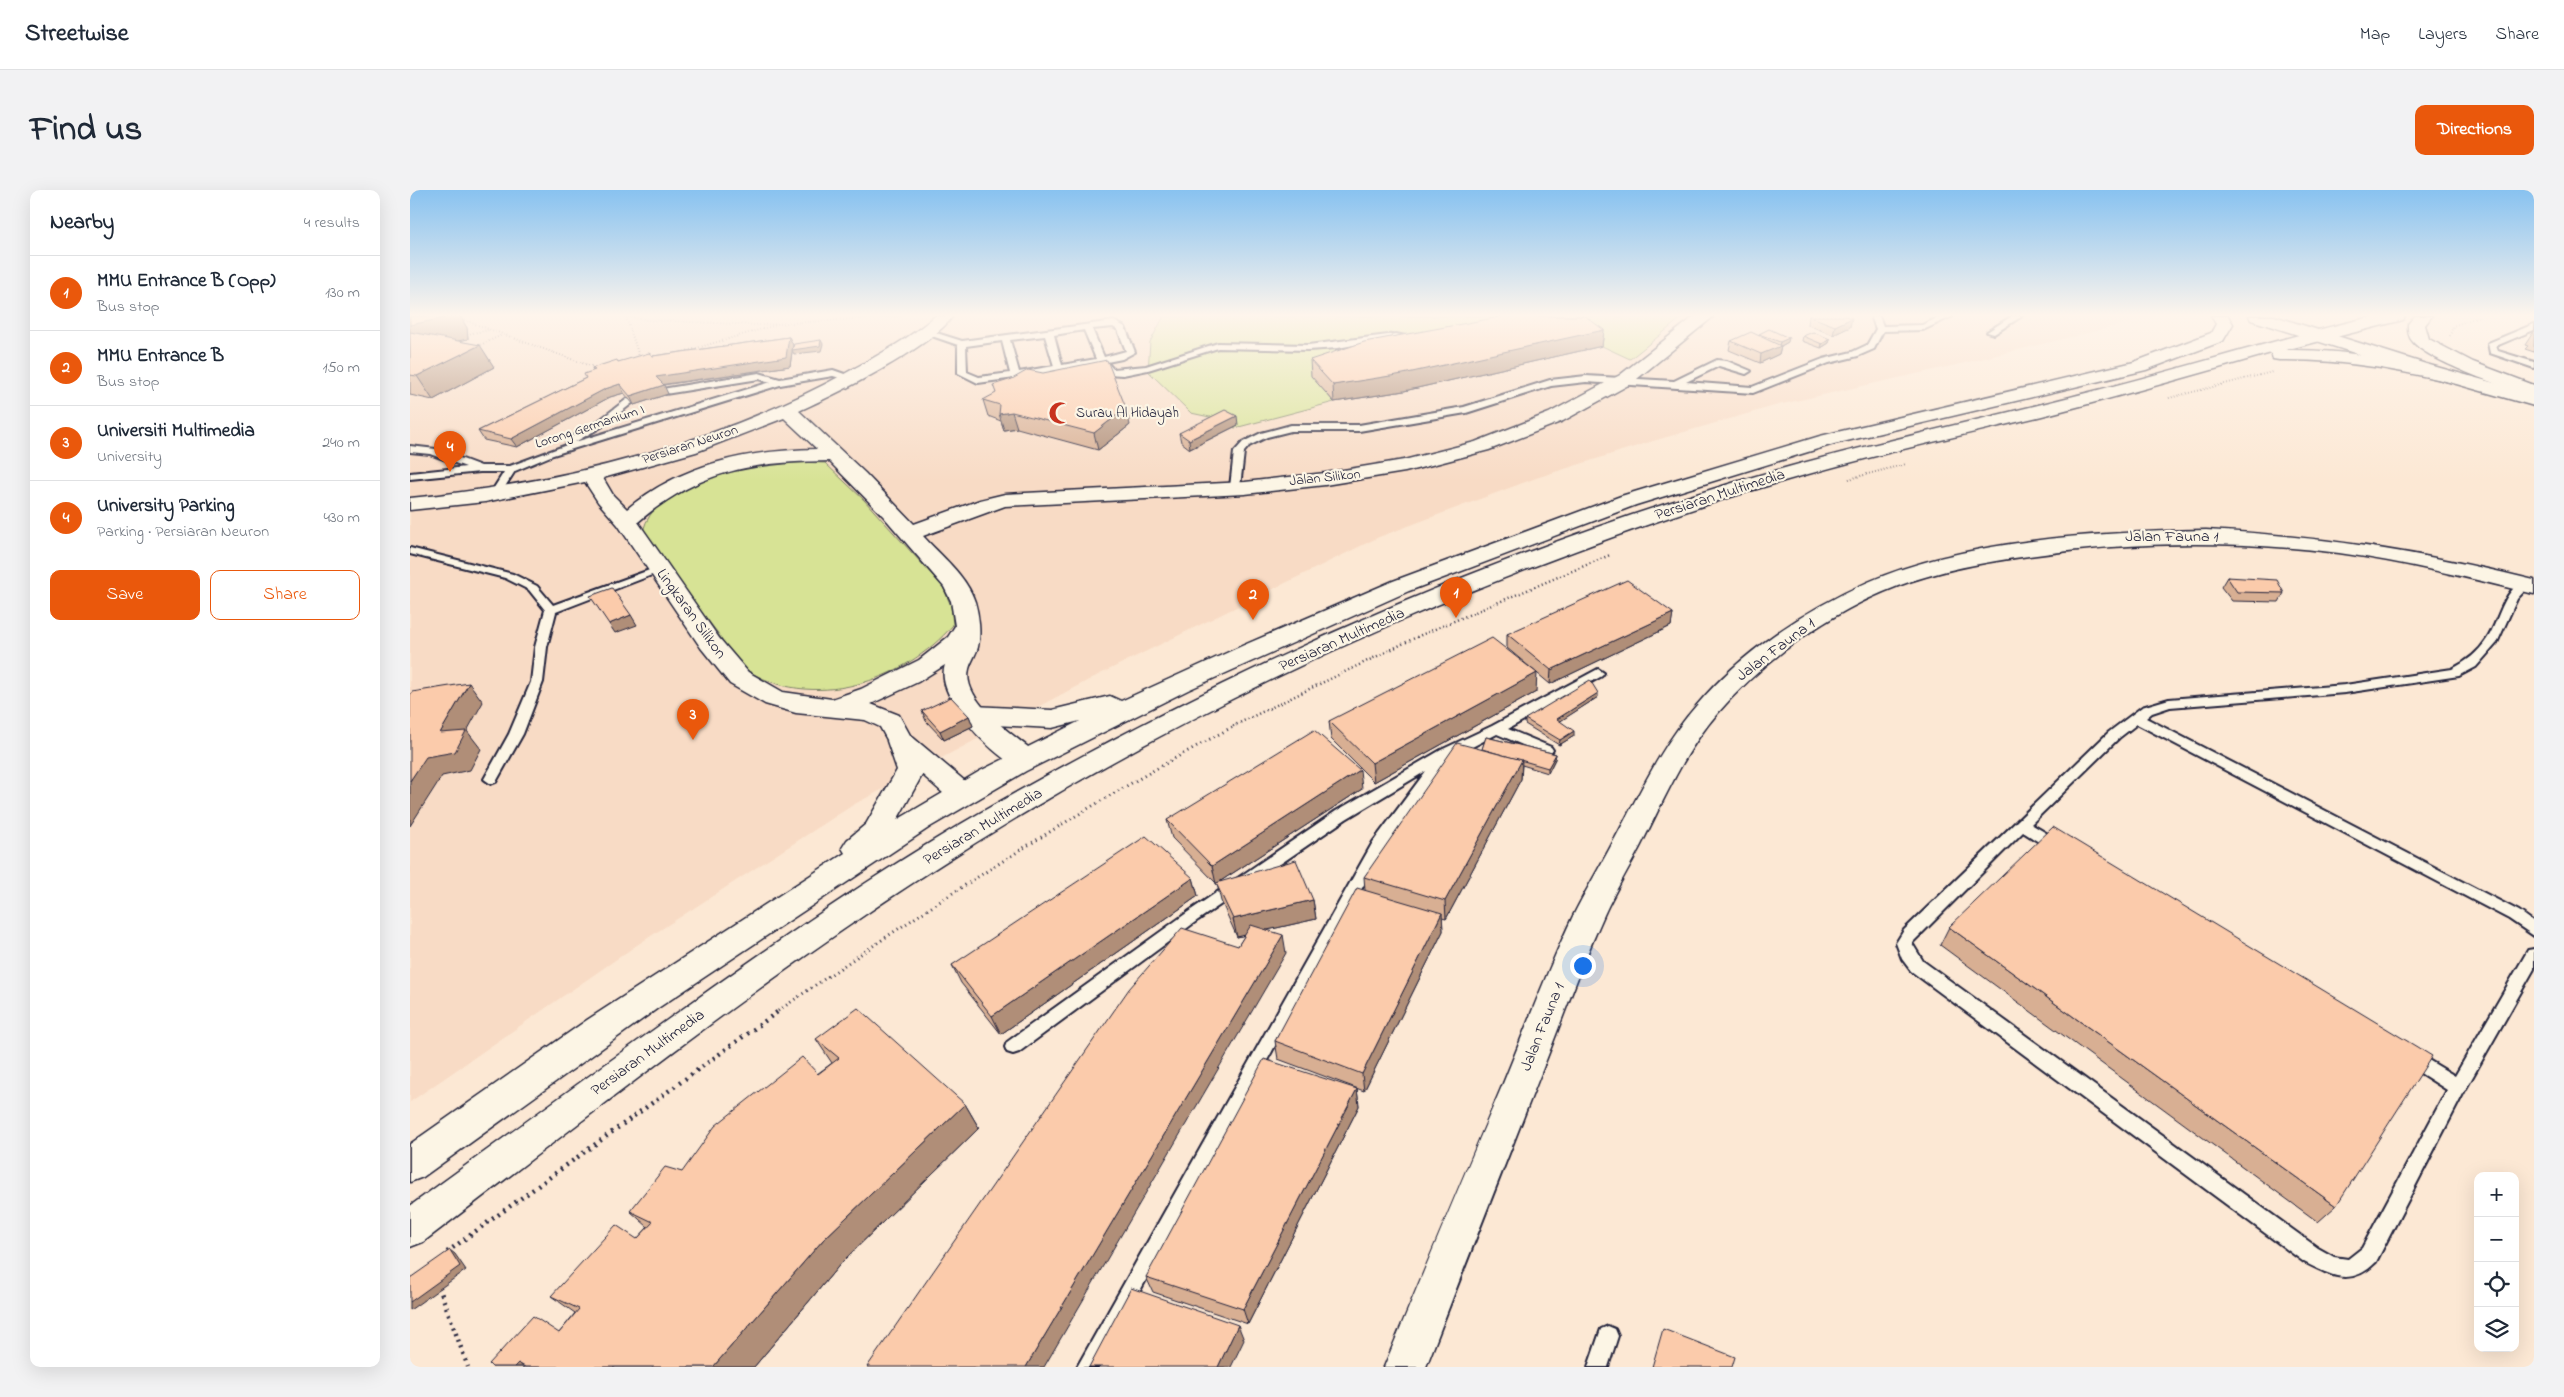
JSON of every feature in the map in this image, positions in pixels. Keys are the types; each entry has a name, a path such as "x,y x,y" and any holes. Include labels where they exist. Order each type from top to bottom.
{"street":[{"name":"Persiaran Neuron","path":"410,504 496,494 591,475 703,442 787,411 863,371"},
{"name":"Jalan Silikon","path":"910,533 987,504 1005,500 1235,487 1370,474 1426,462 1474,448 1562,413 1625,380 1636,371"},
{"name":"Persiaran Multimedia","path":"410,1165 598,1032 770,916 962,794 1025,759 1160,694 1363,601 1510,542 1655,492 1786,451 1854,433 2119,371"},
{"path":"2186,372 2192,371"},
{"path":"2422,371 2533,394"},
{"path":"2440,371 2468,381"},
{"path":"2461,371 2533,394"},
{"path":"2478,371 2533,394"},
{"name":"Persiaran Multimedia","path":"410,1229 751,978 921,864 1051,786 1286,665 1376,624 1514,567 1726,492 1833,461 2087,399 2186,372"},
{"path":"814,436 816,411 826,391"},
{"path":"787,411 835,456 910,533 950,579 962,598 966,613 966,647 956,665 955,680 974,715 1025,759"},
{"path":"626,521 658,496 714,468 754,458 787,455 835,456"},
{"name":"Lingkaran Silikon","path":"591,475 605,498 626,521 710,643 740,678 774,698 796,704 870,712 890,721 900,740 962,794"},
{"path":"523,489 575,492 605,498"},
{"name":"Jalan Fauna 1","path":"1405,1367 1588,918 1669,764 1706,710 1746,670 1787,639 1830,611 1862,595 1923,570 2038,547 2115,538 2182,535 2316,544 2433,562 2529,586"},
{"name":"Lingkaran Silikon","path":"825,707 840,706 899,683 926,666 962,635 966,613"},
{"path":"974,715 1052,719 1160,694"},
{"path":"770,916 876,832 911,770 900,740"}],"lane":[{"path":"963,371 963,374 971,379 978,380 1045,371"},
{"path":"1014,371 1015,375"},
{"path":"1109,371 1123,374 1135,371"},
{"path":"1674,384 1701,371"},
{"path":"1235,487 1239,452 1246,444 1264,435 1291,428 1359,428 1466,410 1550,383 1586,379 1625,380 1753,390 1801,371"},
{"name":"Lorong Germanium I","path":"511,469 549,453 779,382 833,374 851,378"},
{"path":"666,390 759,376 771,378 779,382"},
{"path":"549,453 600,424 630,401"},
{"path":"410,450 432,451 480,469"},
{"path":"410,476 480,469 511,469"},
{"path":"496,494 511,469"},
{"path":"410,551 509,576 533,588 551,610"},
{"path":"551,610 659,570"},
{"path":"2529,586 2512,598 2492,640 2472,664 2455,672 2345,689 2169,703 2147,710 2114,735 2020,824 1909,934 1904,943 1908,954 1917,966 2311,1255 2332,1266 2348,1270 2361,1265 2369,1256 2458,1087 2534,955"},
{"path":"490,779 516,734 537,682 541,647 551,610"},
{"path":"1013,1046 1193,916 1341,816 1446,753 1497,729 1598,672"},
{"path":"2136,718 2514,915 2534,930"},
{"path":"1497,729 1546,750"},
{"path":"1086,1367 1378,846 1446,753"},
{"path":"2020,824 2071,855"},
{"path":"1158,964 1193,916"},
{"path":"2393,1047 2458,1087"},
{"path":"1598,1367 1608,1336"}],"path":[{"path":"2160,400 2273,372"},
{"path":"1846,479 1909,463"},
{"path":"447,1253 686,1076 841,968 992,867 1114,791 1305,688 1487,606 1616,552"},
{"path":"437,1281 468,1367"}],"shaded area":[{"path":"410,371 1930,371 1778,405 1653,441 1536,478 1379,537 1098,675 853,805 637,945 410,1102"}],"green space":[{"path":"1148,371 1361,371 1312,376 1334,402 1235,428 1219,419 1191,413"},
{"path":"764,461 825,463 864,500 943,587 951,606 953,625 933,645 909,662 883,676 855,685 826,689 798,688 770,681 740,665 669,570 643,531 650,515 661,502 676,492 712,476"}],"building":[{"path":"410,371 427,371 417,376 410,375"},
{"path":"592,371 695,371 656,377 664,385 630,396 620,384 605,389 511,439 478,431 586,378 584,374"},
{"name":"Surau Al Hidayah","path":"1026,371 1043,373 1053,371 1111,371 1126,408 1094,433 1012,412 999,414 1000,405 983,400 996,393 993,385 1012,379"},
{"path":"1320,371 1417,371 1403,374 1333,385"},
{"path":"1225,410 1237,416 1189,440 1179,433"},
{"path":"2227,577 2277,580 2284,593 2237,592"},
{"path":"1627,580 1673,613 1551,670 1507,634"},
{"path":"612,588 631,615 609,624 590,596"},
{"path":"1492,638 1537,673 1372,763 1329,721"},
{"path":"1590,680 1598,693 1557,719 1574,731 1560,740 1525,719"},
{"path":"469,683 440,733 466,731 455,752 426,757 410,781 410,695 412,692"},
{"path":"951,697 969,716 940,731 922,711"},
{"path":"1314,730 1360,770 1212,866 1167,820"},
{"path":"1486,737 1556,754 1548,768 1482,749"},
{"path":"1457,743 1522,760 1445,901 1364,877"},
{"path":"2053,827 2432,1056 2336,1206 1949,927"},
{"path":"1146,836 1193,878 992,1016 952,965"},
{"path":"1296,860 1313,900 1233,919 1216,883"},
{"path":"1357,888 1442,913 1362,1074 1275,1041"},
{"path":"1251,925 1283,935 1026,1367 867,1367 1129,989 1182,928 1238,946"},
{"path":"858,1008 965,1104 823,1240 713,1367 525,1367 518,1363 514,1367 492,1367 489,1364 533,1316 559,1333 579,1309 551,1296 616,1225 637,1239 653,1222 630,1211 665,1167 682,1172 715,1126 802,1057 818,1074 839,1058 816,1039"},
{"path":"1264,1059 1357,1089 1243,1309 1146,1277"},
{"path":"450,1250 460,1266 410,1302 410,1278"},
{"path":"1131,1288 1238,1325 1218,1367 1089,1367"},
{"path":"1663,1329 1735,1357 1732,1367 1652,1367"}],"place":[{"name":"Surau Al Hidayah","path":"1060,413"},
{"name":"University Parking","path":"450,472"},
{"name":"MMU Entrance B (Opp)","path":"1456,618"},
{"name":"MMU Entrance B","path":"1253,620"},
{"name":"Universiti Multimedia","path":"693,740"}]}
